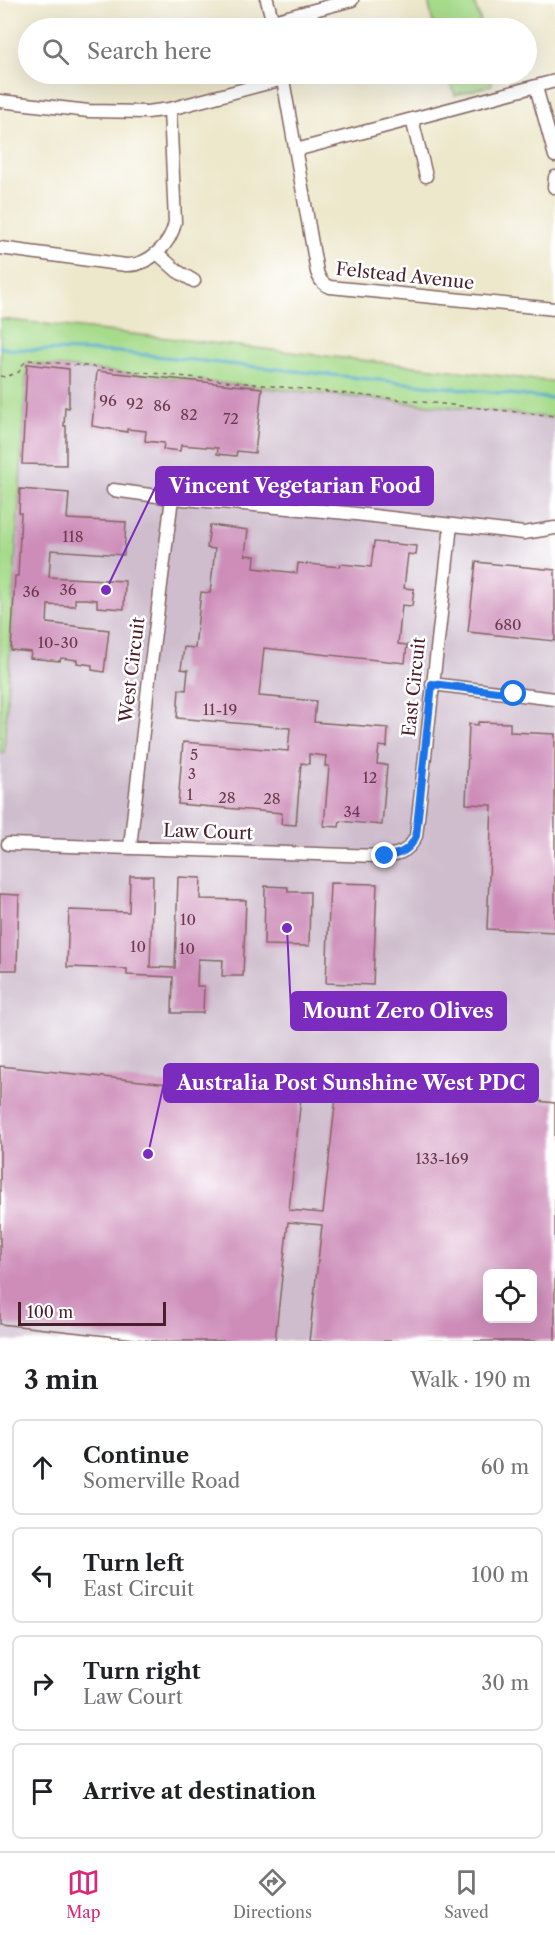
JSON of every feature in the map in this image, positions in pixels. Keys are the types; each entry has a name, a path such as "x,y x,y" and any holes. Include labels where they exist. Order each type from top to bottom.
{"street":[{"path":"267,0 272,18"},
{"path":"296,18 352,0"},
{"path":"296,150 555,81"},
{"path":"0,101 103,112 170,109 255,84"},
{"name":"Felstead Avenue","path":"284,84 319,280 330,287 555,309"},
{"path":"536,87 555,156"},
{"path":"0,248 136,266 157,253 174,231 175,222 170,109"},
{"path":"412,119 426,176"},
{"path":"157,253 177,271 194,281"},
{"path":"113,490 172,498 347,513 524,533 555,528"},
{"name":"West Circuit","path":"130,847 172,498"},
{"name":"East Circuit","path":"406,850 416,836 451,525"},
{"path":"432,684 555,699"},
{"name":"Law Court","path":"9,844 378,856 392,855 406,850"}],"path":[{"path":"0,376 5,377 19,372 23,364 29,360 555,416"}],"shaded area":[{"path":"27,363 555,418 555,1341 0,1341 0,754 4,752"}],"green space":[{"path":"428,0 473,0 479,18 432,18"},
{"path":"451,84 492,84 492,85 455,95"},
{"path":"0,319 555,382 555,418 27,363 4,752 0,754"}],"building":[{"path":"27,364 69,369 69,408 65,407 64,426 66,426 66,465 22,464"},
{"path":"97,371 262,388 255,453 237,451 236,456 217,454 218,448 181,445 180,451 163,449 164,443 145,441 146,431 127,429 127,432 92,426"},
{"path":"20,489 69,493 67,519 126,522 124,555 51,550 49,577 125,581 124,609 97,607 97,600 86,599 75,599 75,606 48,605 47,623 109,630 104,672 92,670 92,665 77,663 77,660 30,658 31,652 11,650 15,576 18,576"},
{"path":"210,525 248,530 245,555 255,556 254,568 297,573 298,563 371,567 374,542 417,546 416,555 408,554 404,588 414,589 412,606 402,605 398,644 407,645 405,663 264,648 259,696 316,701 314,722 388,728 387,747 379,746 377,764 387,765 382,825 340,821 339,827 324,826 329,766 325,766 326,756 309,754 309,764 301,763 296,825 281,824 282,813 178,804 183,742 288,751 290,728 177,718 179,689 186,690 188,670 181,669 184,647 195,648 201,592 210,593 215,549 207,548"},
{"path":"476,562 555,570 555,641 468,632"},
{"path":"478,722 510,723 510,732 555,734 555,932 487,929 492,805 466,804 469,724 478,725"},
{"path":"130,876 153,876 150,967 175,968 178,877 201,878 200,899 246,900 243,976 222,976 223,960 198,959 197,986 204,986 203,1013 172,1013 173,977 127,975 127,969 67,967 69,910 129,912"},
{"path":"330,883 377,884 373,985 326,983"},
{"path":"265,886 288,887 288,892 310,892 309,946 264,945"},
{"path":"0,894 19,895 17,970 0,970"},
{"path":"0,1066 301,1098 289,1210 323,1213 338,1079 555,1103 555,1341 309,1341 322,1225 288,1222 275,1341 153,1341 0,1324"}],"waterway":[{"path":"0,347 118,352 555,399"}],"place":[{"name":"Vincent Vegetarian Food","path":"106,590"},
{"name":"Mount Zero Olives","path":"287,928"},
{"name":"Australia Post Sunshine West PDC","path":"148,1154"}],"route":[{"path":"385,856 406,850 416,836 432,684 514,694"}]}
